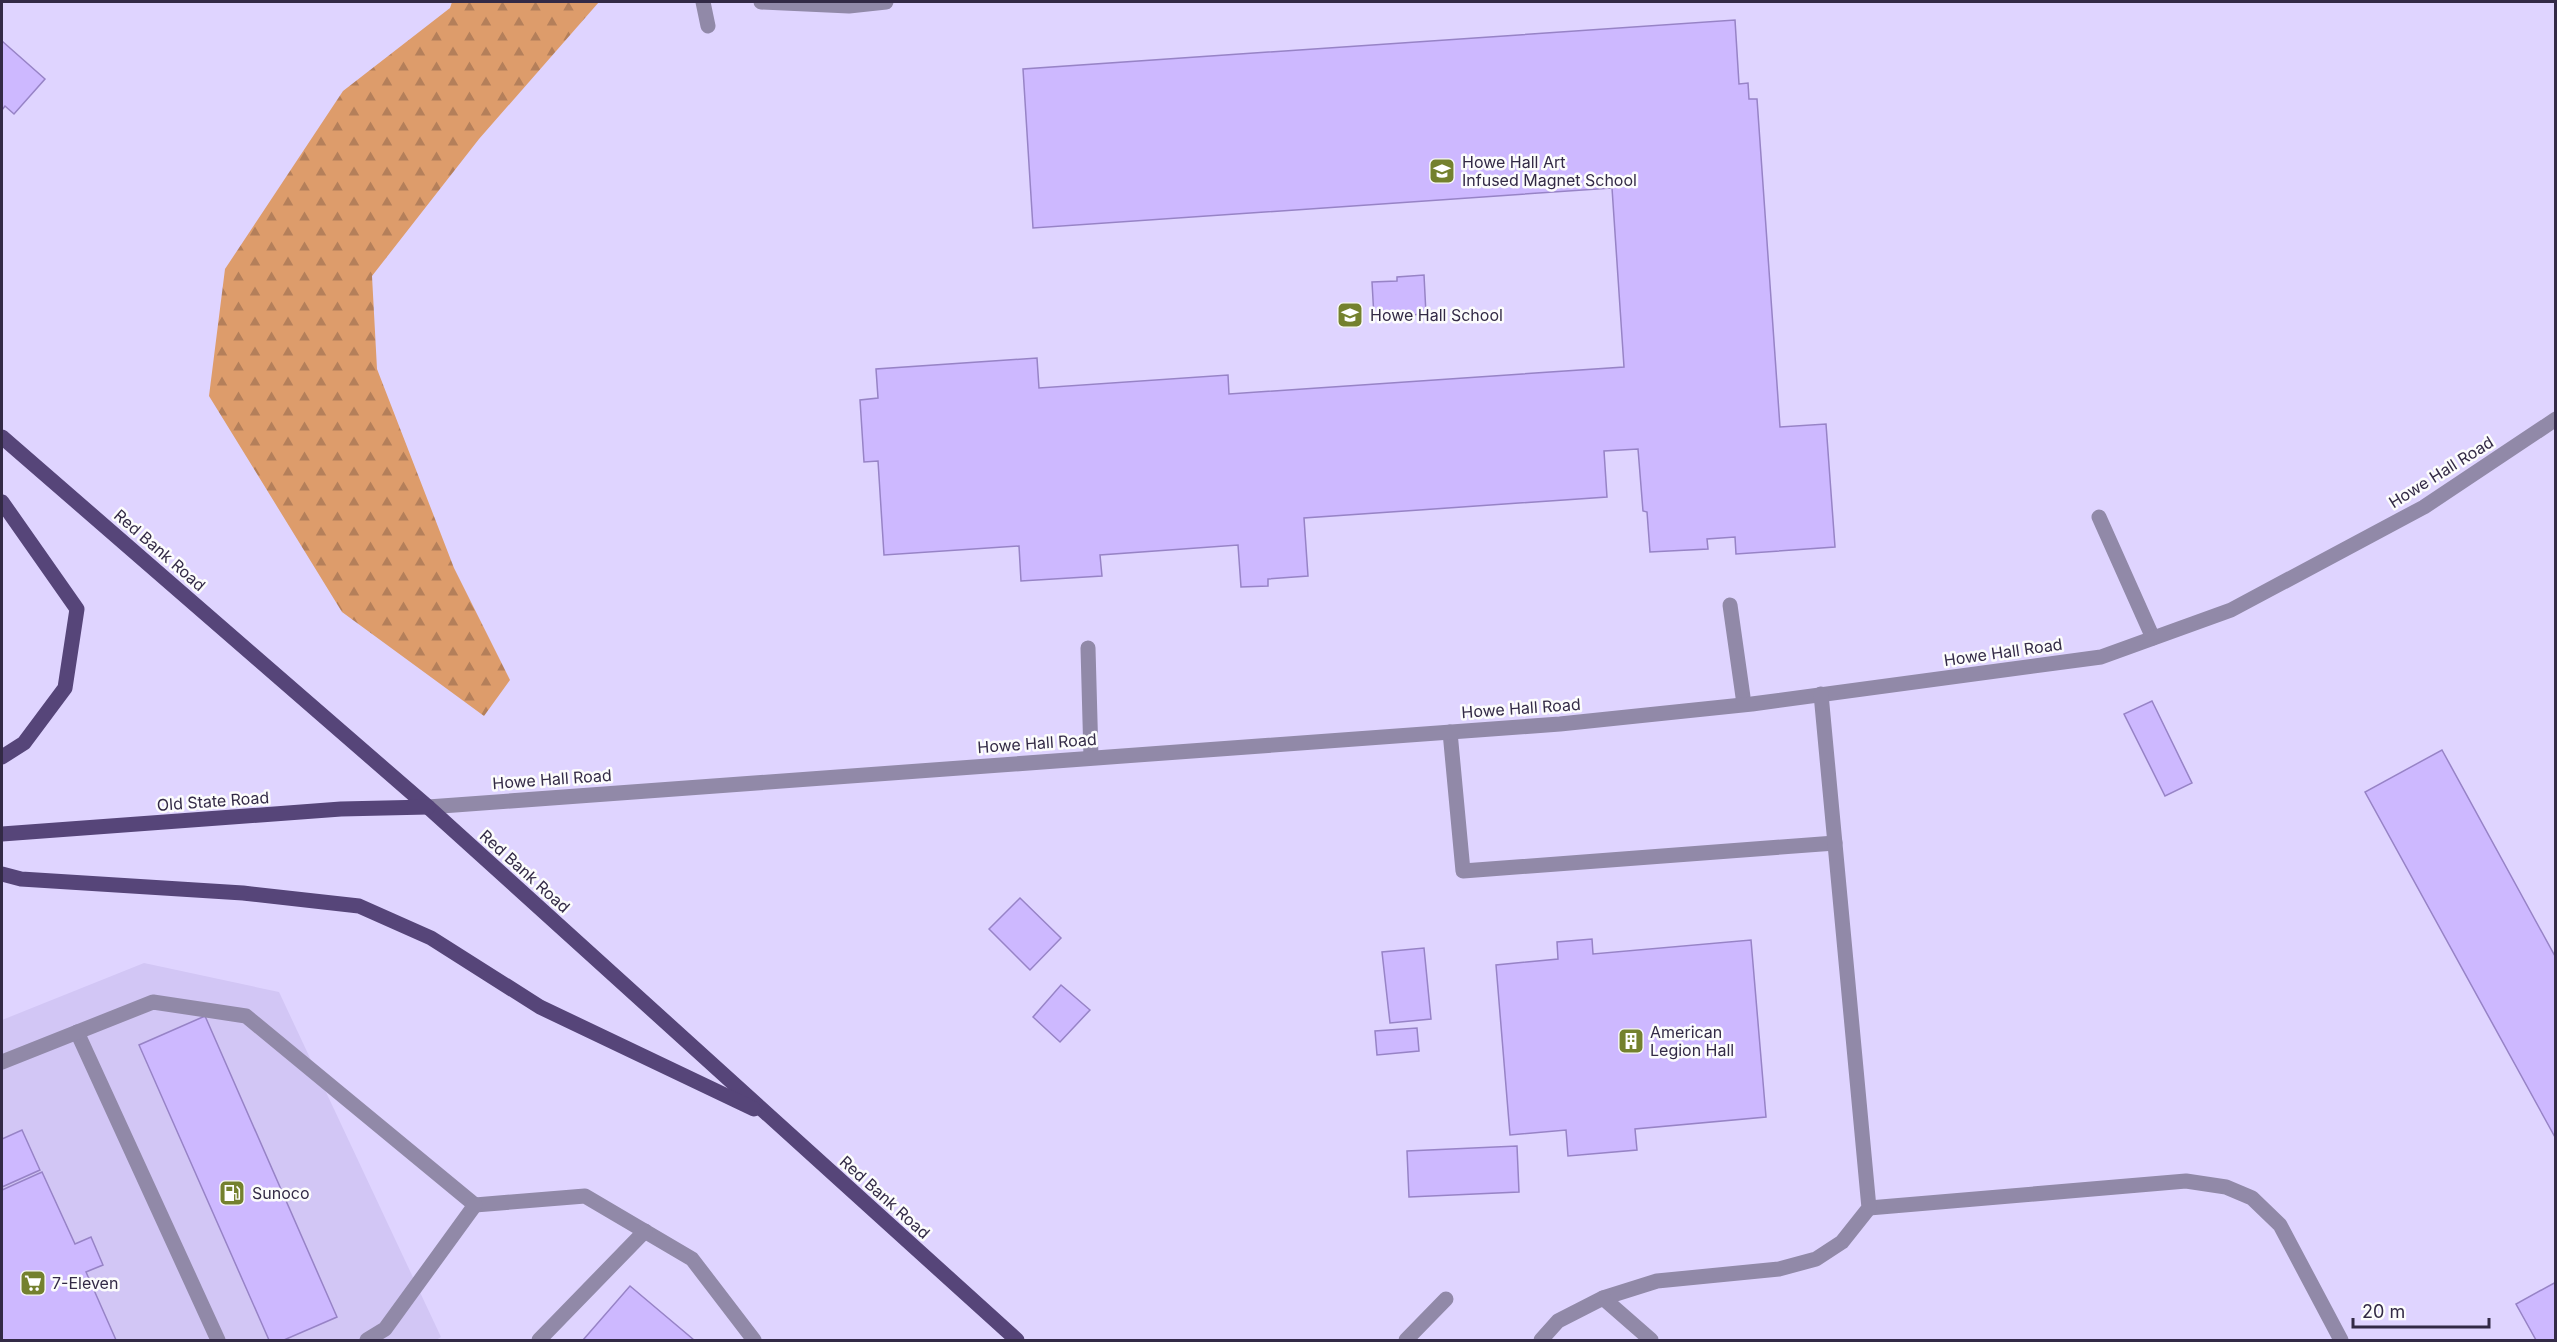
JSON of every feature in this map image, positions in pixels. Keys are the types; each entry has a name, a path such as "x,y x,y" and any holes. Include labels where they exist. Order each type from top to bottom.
{"main road":[{"name":"Red Bank Road","path":"2,437 428,807 1017,1341"},
{"path":"2,502 77,609 64,687 24,743 2,757"},
{"name":"Old State Road","path":"2,834 341,809 428,807"},
{"path":"2,874 21,879 231,892 359,906 431,938 540,1007 770,1116"}],"street":[{"path":"703,2 708,26"},
{"path":"761,2 849,6 886,2"},
{"name":"Howe Hall Road","path":"428,807 1560,724 1744,704 2101,657 2230,610 2424,507 2556,419"},
{"path":"2099,517 2153,638"},
{"path":"1730,605 1744,704"},
{"path":"1088,648 1091,757"},
{"path":"1541,1341 1558,1321 1602,1298 1657,1281 1779,1269 1816,1259 1842,1242 1869,1208 1821,694"},
{"path":"1450,732 1463,871 1835,843"},
{"path":"2,1062 153,1002 246,1016 475,1205 585,1196 692,1259 754,1341"},
{"path":"77,1032 218,1341"},
{"path":"1869,1208 2186,1182 2226,1187 2252,1198 2280,1225 2341,1341"},
{"path":"367,1341 385,1329 475,1205"},
{"path":"538,1341 645,1231"},
{"path":"1602,1298 1651,1341"},
{"path":"1406,1341 1446,1299"}],"shaded area":[{"path":"144,963 279,992 441,1337 436,1340 2,1340 2,1020"}],"green space":[{"path":"452,2 599,2 479,139 372,276 377,369 454,568 510,680 484,716 342,612 209,396 225,269 343,91 450,8"}],"building":[{"path":"1735,20 1739,84 1748,83 1749,99 1757,99 1780,427 1826,424 1835,547 1736,554 1735,537 1707,539 1708,549 1650,552 1647,512 1643,511 1638,449 1604,451 1607,497 1304,518 1308,576 1268,579 1268,586 1241,587 1238,545 1100,555 1102,576 1021,581 1019,546 884,555 878,461 864,462 860,400 878,398 876,369 1037,358 1039,388 1228,375 1229,394 1624,367 1612,188 1033,228 1023,69"},
{"path":"2,41 45,79 14,114 5,106 2,110"},
{"path":"1424,275 1426,314 1374,317 1372,282 1397,281 1397,277"},
{"path":"2152,701 2192,783 2165,796 2124,714"},
{"path":"2442,750 2556,958 2556,1139 2365,792"},
{"path":"1020,898 1061,938 1030,970 989,929"},
{"name":"American Legion Hall","path":"1592,939 1593,954 1751,940 1766,1117 1635,1129 1637,1150 1568,1156 1566,1130 1510,1135 1496,965 1558,959 1557,942"},
{"path":"1424,948 1431,1019 1390,1023 1382,952"},
{"path":"1061,985 1090,1010 1060,1042 1033,1017"},
{"path":"205,1016 337,1317 284,1340 269,1340 139,1045"},
{"path":"1417,1028 1419,1051 1377,1055 1375,1031"},
{"path":"22,1130 40,1170 2,1187 2,1139"},
{"path":"1517,1146 1519,1192 1409,1197 1407,1151"},
{"path":"42,1172 75,1244 91,1237 103,1265 86,1272 116,1340 2,1340 2,1190"},
{"path":"2556,1282 2556,1340 2536,1340 2516,1304"},
{"path":"630,1286 694,1340 583,1340"}],"place":[{"name":"Howe Hall Art Infused Magnet School","path":"1442,171"},
{"name":"Howe Hall School","path":"1350,315"},
{"name":"American Legion Hall","path":"1631,1041"},
{"name":"Sunoco","path":"232,1193"},
{"name":"7-Eleven","path":"33,1283"}]}
